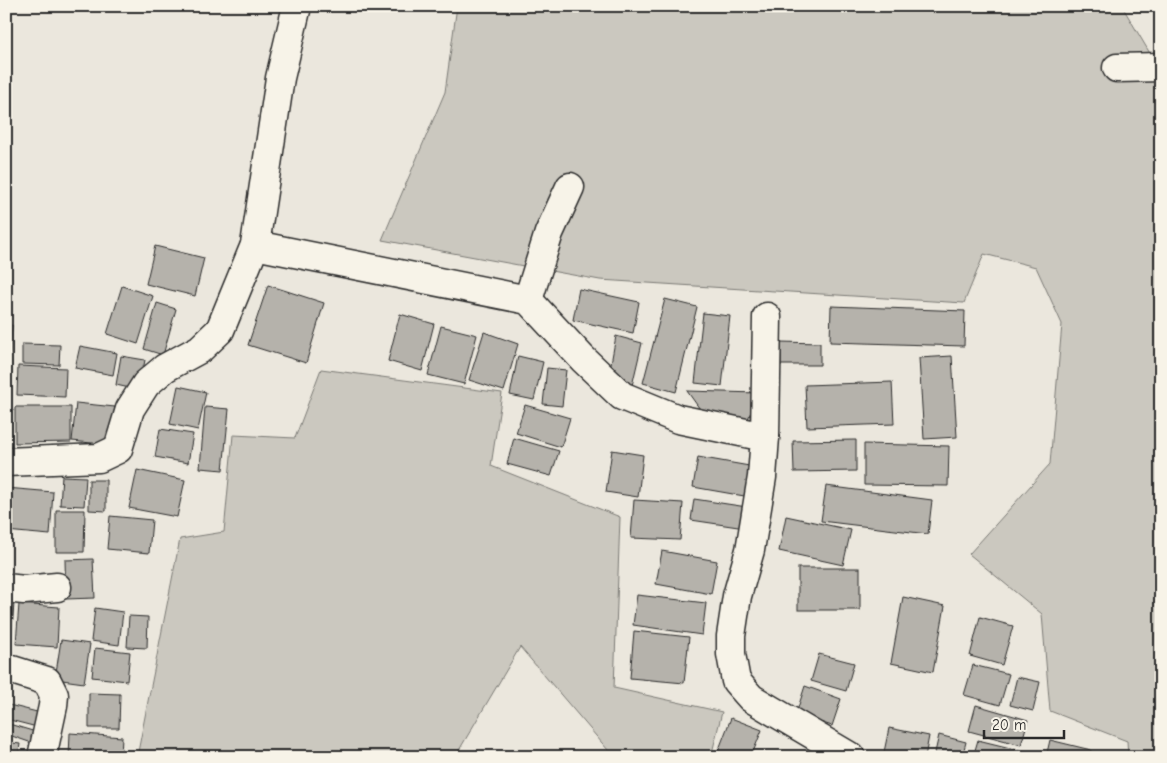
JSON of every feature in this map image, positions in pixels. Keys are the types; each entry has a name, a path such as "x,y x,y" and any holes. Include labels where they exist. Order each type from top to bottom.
{"street":[{"path":"6,462 99,458 118,449 130,409 146,384 165,368 200,349 220,330 255,245 280,78 297,6"},
{"path":"1117,68 1161,67"},
{"path":"528,300 549,233 570,187"},
{"path":"255,245 528,300 583,359 622,396 678,419 765,437"},
{"path":"767,317 765,437 761,486 750,550 737,596 731,636 731,654 736,681 750,698 851,757"},
{"path":"6,588 24,590 57,587"},
{"path":"6,668 47,681 54,695 42,757"}],"shaded area":[{"path":"457,6 1122,6 1161,72 1161,558 1158,564 1161,597 1161,757 1128,757 1127,741 1050,711 1042,614 969,554 1050,464 1062,324 1036,267 984,254 964,303 600,280 382,240 445,92"},
{"path":"321,369 502,393 491,466 620,517 614,688 722,712 711,757 614,757 520,647 455,757 137,757 180,539 224,532 233,435 295,438"}],"building":[{"path":"155,246 204,258 195,296 146,284"},
{"path":"268,285 324,303 306,363 248,345"},
{"path":"122,286 153,296 138,344 107,334"},
{"path":"579,289 639,302 633,333 573,320"},
{"path":"665,299 697,307 676,392 643,383"},
{"path":"157,303 176,309 163,355 144,349"},
{"path":"831,306 965,311 964,346 830,342"},
{"path":"703,313 730,316 722,386 695,383"},
{"path":"400,314 434,324 422,371 388,361"},
{"path":"6,325 12,325 10,357 6,357"},
{"path":"441,326 477,335 464,384 428,375"},
{"path":"484,332 518,344 504,391 469,380"},
{"path":"616,336 642,343 631,390 610,369"},
{"path":"781,342 820,343 820,365 781,365"},
{"path":"22,344 60,345 59,365 22,364"},
{"path":"80,346 117,353 113,375 75,368"},
{"path":"121,356 145,360 139,390 116,385"},
{"path":"518,356 543,362 534,400 510,395"},
{"path":"952,356 957,437 924,439 919,358"},
{"path":"18,366 66,368 65,397 17,395"},
{"path":"547,368 566,370 562,406 543,404"},
{"path":"892,382 894,424 807,427 805,385"},
{"path":"178,386 206,392 198,430 170,424"},
{"path":"687,391 758,393 748,419 702,412"},
{"path":"76,403 115,407 111,445 72,441"},
{"path":"525,405 570,418 561,447 516,433"},
{"path":"6,407 9,407 6,445"},
{"path":"15,407 71,407 71,442 15,443"},
{"path":"205,407 229,409 223,470 200,468"},
{"path":"160,429 193,434 188,463 155,457"},
{"path":"514,438 559,451 551,476 507,464"},
{"path":"856,440 856,471 794,472 793,441"},
{"path":"864,444 949,446 948,486 864,485"},
{"path":"612,450 643,455 638,497 606,492"},
{"path":"698,457 755,467 750,497 693,487"},
{"path":"137,470 185,480 177,517 129,508"},
{"path":"62,476 86,477 84,506 60,505"},
{"path":"89,480 106,480 106,511 89,510"},
{"path":"826,486 932,500 928,534 821,521"},
{"path":"6,488 53,492 50,535 6,531"},
{"path":"694,499 747,507 745,528 691,520"},
{"path":"634,500 683,503 680,540 631,538"},
{"path":"56,510 85,510 84,552 56,552"},
{"path":"110,516 152,520 149,553 107,549"},
{"path":"786,516 851,530 843,565 779,551"},
{"path":"662,551 717,561 711,594 656,584"},
{"path":"93,559 95,598 66,599 65,560"},
{"path":"798,568 860,568 860,610 798,610"},
{"path":"637,595 706,603 702,635 633,625"},
{"path":"903,597 945,606 933,672 891,663"},
{"path":"6,602 14,603 11,642 6,641"},
{"path":"19,604 59,607 57,647 16,644"},
{"path":"95,608 123,612 119,645 91,641"},
{"path":"129,616 148,617 147,648 127,647"},
{"path":"980,617 1013,626 1002,665 970,656"},
{"path":"634,631 689,637 684,683 630,678"},
{"path":"61,640 90,644 84,683 55,679"},
{"path":"95,648 130,652 127,681 92,677"},
{"path":"819,654 854,663 846,691 811,681"},
{"path":"973,665 1009,674 1000,705 964,695"},
{"path":"1017,677 1040,682 1033,711 1010,705"},
{"path":"805,686 841,699 832,726 796,714"},
{"path":"89,693 120,694 119,728 89,728"},
{"path":"9,705 41,713 37,727 6,719"},
{"path":"976,705 1028,720 1021,745 969,731"},
{"path":"731,718 762,730 751,757 716,757"},
{"path":"9,724 36,732 32,743 6,734"},
{"path":"889,728 929,736 925,757 883,757"},
{"path":"70,733 122,737 121,757 69,757"},
{"path":"939,735 966,742 962,757 934,757"},
{"path":"978,740 1043,756 973,757"},
{"path":"1050,740 1091,750 1089,757 1046,757"},
{"path":"6,742 20,744 18,757 6,757"}]}
